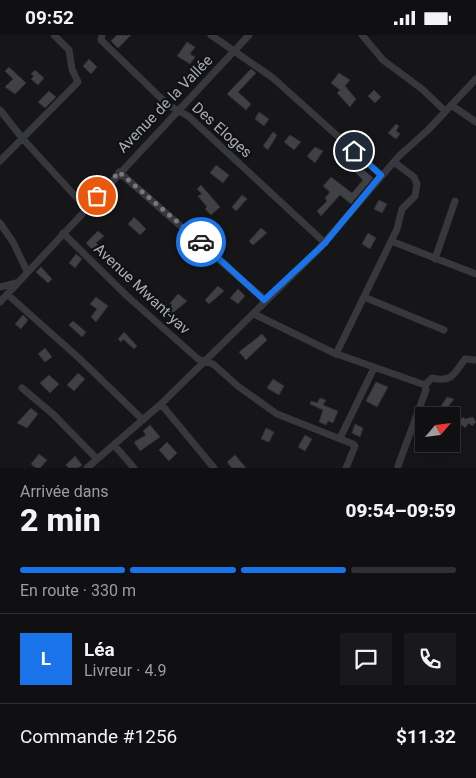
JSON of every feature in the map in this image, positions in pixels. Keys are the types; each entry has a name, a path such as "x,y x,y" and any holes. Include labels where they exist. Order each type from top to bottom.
{"street":[{"path":"0,161 78,81 72,69 68,50 54,35"},
{"path":"211,35 273,78 381,175"},
{"name":"Avenue de la Vallée","path":"0,302 248,35"},
{"path":"362,35 383,60 422,89 445,111"},
{"name":"Des Eloges","path":"102,37 168,105 188,116 325,243"},
{"path":"87,468 161,404 254,314 264,300 325,243 381,175 476,79"},
{"path":"452,105 476,122"},
{"path":"0,110 23,139 86,208"},
{"path":"336,354 397,229 402,209 415,196 417,184 414,177 394,162"},
{"path":"119,172 264,300"},
{"path":"435,259 455,201"},
{"path":"0,223 13,242 27,271"},
{"name":"Avenue Mwant-yav","path":"63,233 198,359 213,364 239,387 277,413 340,439"},
{"path":"391,241 476,274"},
{"path":"0,287 16,283"},
{"path":"7,294 80,359 143,420"},
{"path":"364,297 444,329"},
{"path":"254,314 336,354 425,385"},
{"path":"425,385 432,378 440,381 451,378 465,359 476,360"},
{"path":"346,468 355,446 340,439 374,368"},
{"path":"398,466 426,390 425,385"},
{"path":"22,388 54,415 97,459"},
{"path":"161,404 214,468"},
{"path":"114,445 134,468"}],"building":[{"path":"117,35 131,35 118,48 111,41"},
{"path":"187,42 195,47 190,54 195,57 190,64 177,56"},
{"path":"89,59 97,67 91,74 83,66"},
{"path":"9,67 26,83 15,94 5,87 13,79 5,71"},
{"path":"251,69 256,73 238,92 251,104 246,110 227,94"},
{"path":"35,70 44,78 38,85 31,79 34,76 31,74"},
{"path":"339,73 350,80 345,86 356,99 350,107 337,93 340,90 331,83"},
{"path":"374,90 381,97 375,103 368,96"},
{"path":"49,91 56,97 45,108 38,102"},
{"path":"259,112 269,119 264,126 255,119"},
{"path":"396,124 399,126 396,131 400,134 396,139 388,133"},
{"path":"273,132 277,135 268,150 263,146"},
{"path":"290,135 301,142 294,150 284,142"},
{"path":"315,147 323,151 315,163 307,156"},
{"path":"356,163 373,178 351,204 340,195 321,216 317,211 327,201 325,198 330,192 323,186 331,177 352,193 363,180 351,168"},
{"path":"216,165 229,175 223,183 210,173"},
{"path":"201,185 220,207 211,215 205,209 207,207 198,196 202,194 197,189"},
{"path":"242,195 247,199 236,211 232,207"},
{"path":"379,200 387,204 382,213 374,209"},
{"path":"134,217 146,229 140,235 128,224"},
{"path":"261,228 267,233 253,245 249,241"},
{"path":"98,231 104,236 96,243 101,248 96,253 86,243"},
{"path":"368,233 376,238 370,249 362,244"},
{"path":"76,254 82,259 75,268 69,263"},
{"path":"41,267 52,279 48,283 36,272"},
{"path":"218,286 224,291 209,304 205,300"},
{"path":"238,289 245,296 238,304 230,298"},
{"path":"178,294 187,301 169,316 165,313 172,305 170,303"},
{"path":"96,297 108,306 96,322 91,317 97,309 90,304"},
{"path":"23,315 28,320 21,329 15,324"},
{"path":"73,321 86,332 82,337 69,325"},
{"path":"124,332 137,346 134,349 123,339 121,342 118,339"},
{"path":"262,334 267,340 246,360 239,352"},
{"path":"45,348 52,357 45,362 38,354"},
{"path":"78,373 85,379 74,391 67,385"},
{"path":"49,375 59,384 50,393 40,383"},
{"path":"273,379 284,386 279,395 267,388"},
{"path":"376,382 388,387 377,407 366,401"},
{"path":"447,397 454,399 448,407 440,407"},
{"path":"320,398 326,400 323,405 338,411 333,423 328,421 326,425 319,422 323,410 310,404 311,401 317,403"},
{"path":"31,408 38,414 27,428 17,423"},
{"path":"463,417 465,419 473,417 476,422 472,426 469,423 465,428 460,424 460,420"},
{"path":"355,424 363,428 360,437 352,433"},
{"path":"150,425 160,437 140,451 134,442 146,435 143,431"},
{"path":"266,428 274,432 269,442 261,439"},
{"path":"305,435 312,439 305,451 298,447"},
{"path":"167,442 177,453 169,461 159,450"},
{"path":"39,454 47,460 40,468 36,468 31,464"},
{"path":"235,455 246,468 232,468 227,462"},
{"path":"75,456 82,465 78,468 69,468 66,465"}],"way so far":[{"path":"97,196 119,172 201,242"}],"route":[{"path":"201,242 264,300 325,243 347,219 381,175 354,151"}]}
